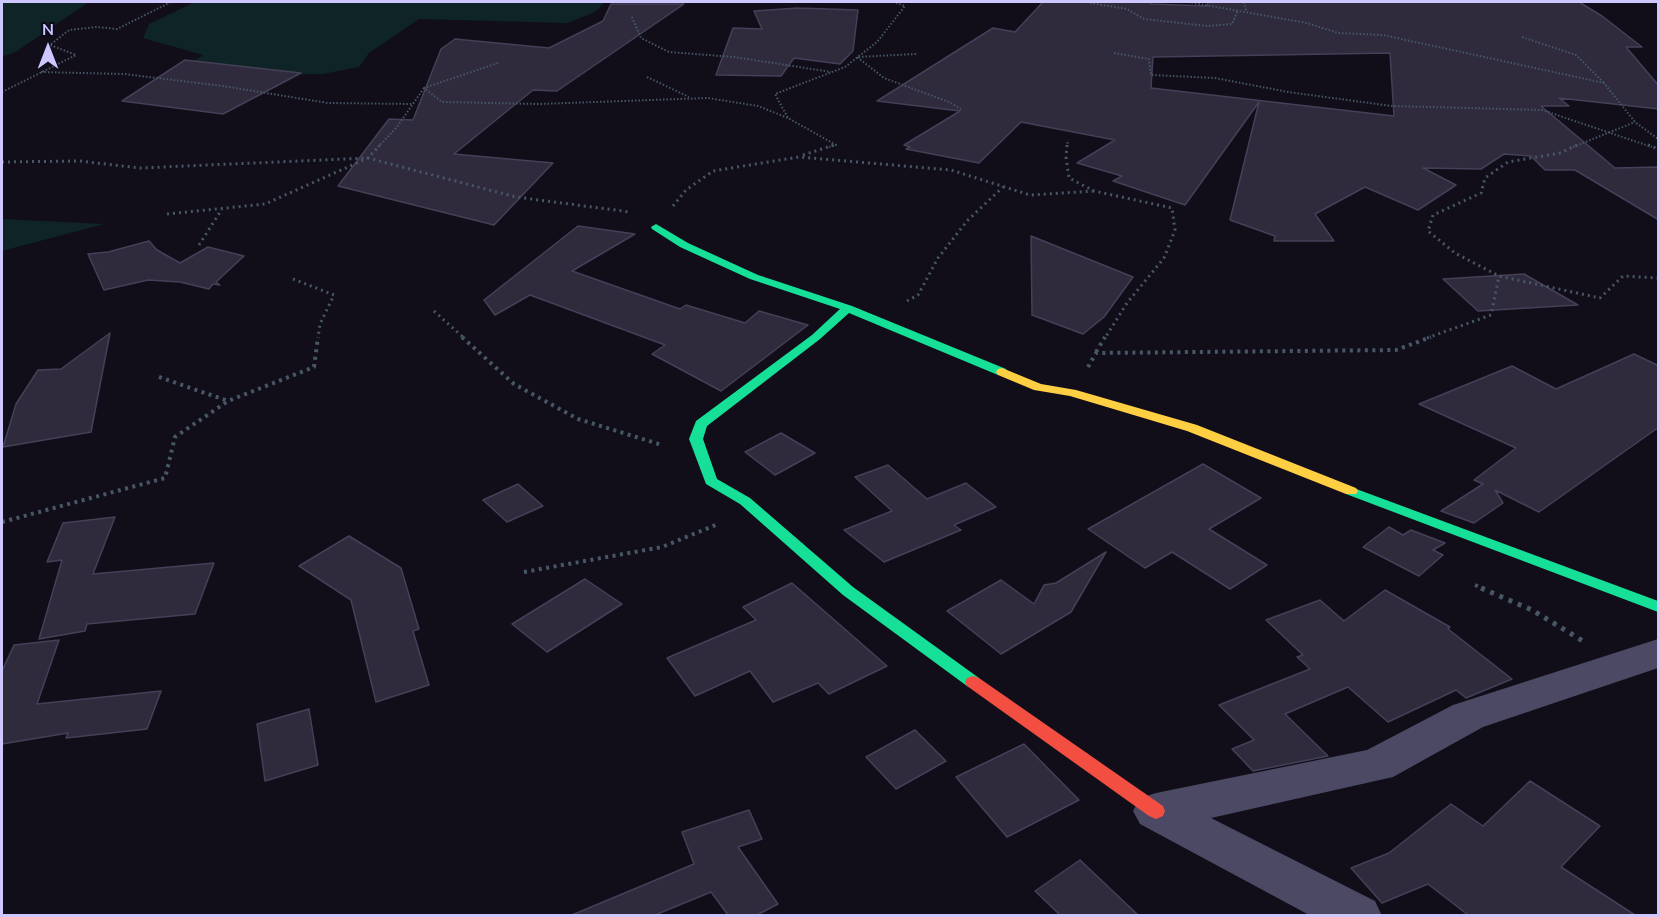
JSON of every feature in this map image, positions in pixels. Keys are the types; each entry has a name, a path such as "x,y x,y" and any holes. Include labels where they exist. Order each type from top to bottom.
{"street":[{"path":"656,227 684,245 754,277 848,308 1038,387 1072,393 1192,428 1406,513 1659,607"},
{"path":"848,308 816,337 701,424 696,439 711,481 754,508 848,591 996,699 1156,811 1358,915"},
{"path":"1156,811 1377,765 1468,716 1640,659"}],"path":[{"path":"2,92 76,54 50,45 69,30 97,27 117,29 171,2"},
{"path":"788,118 775,94 844,67 877,42 905,6 894,2"},
{"path":"1188,2 1307,23 1338,33 1383,35 1542,67 1604,83"},
{"path":"1244,2 1246,11"},
{"path":"1090,3 1127,9 1144,19 1207,26 1232,24 1238,10"},
{"path":"632,18 641,38 669,52 734,57 832,72"},
{"path":"1522,37 1576,55 1604,83 1635,122 1659,139"},
{"path":"1114,53 1149,59 1151,75 1215,78 1280,91 1392,106 1542,110 1659,149"},
{"path":"857,57 916,54"},
{"path":"857,57 884,78 950,102 962,109"},
{"path":"166,214 265,204 368,158 397,127 424,88 498,63"},
{"path":"41,72 124,74 223,86 328,103 413,104"},
{"path":"647,76 690,97"},
{"path":"2,162 79,161 140,168 368,158 516,197 643,214 656,227 686,190 713,171 799,157 836,145 788,118 758,106 690,97 539,104 442,102 424,88"},
{"path":"1635,122 1560,153 1508,162 1485,178 1481,193 1433,215 1428,231 1455,253 1499,276 1600,298 1623,276 1659,278"},
{"path":"1068,140 1066,157 1069,178 1094,191 1172,208 1175,230 1164,258 1127,303 1072,393"},
{"path":"799,157 951,170 1030,195 1094,191"},
{"path":"873,319 918,295 938,258 967,221 1004,186"},
{"path":"199,245 222,208"},
{"path":"1096,352 1396,351 1491,315 1499,276"},
{"path":"2,522 165,478 175,437 228,401 314,367 320,324 334,295 293,279"},
{"path":"434,311 514,384 578,419 703,458"},
{"path":"159,377 228,401"},
{"path":"524,573 662,547 754,508"},
{"path":"1475,585 1640,659"}],"green space":[{"path":"2,2 89,2 17,51 2,57"},
{"path":"195,2 605,2 595,12 567,23 419,19 369,53 359,67 323,74 247,75 180,71 203,55 143,38 149,24"},
{"path":"2,219 104,224 2,251"}],"building":[{"path":"1043,2 1149,2 1151,4 1207,6 1208,2 1579,2 1602,16 1642,47 1626,47 1659,86 1659,109 1559,98 1569,106 1541,106 1615,168 1659,167 1659,220 1575,170 1545,170 1531,156 1504,154 1481,169 1423,168 1456,185 1418,210 1365,187 1315,214 1334,241 1274,241 1275,236 1230,220 1259,102 1185,205 1113,181 1122,176 1077,163 1115,140 1021,122 979,163 906,149 910,147 904,145 960,111 877,101 993,28 1015,32","holes":["1390,53 1394,116 1151,88 1153,57"]},
{"path":"611,4 684,4 557,91 533,90 454,154 553,163 494,225 338,186 389,119 413,120 441,49 455,39 549,48 603,21"},
{"path":"798,8 858,10 853,51 840,64 794,58 781,76 716,75 733,28 762,29 754,11"},
{"path":"185,60 301,73 223,114 122,101"},
{"path":"578,226 635,234 572,271 680,309 686,305 745,323 759,311 808,325 721,391 652,354 665,345 530,295 495,315 484,300"},
{"path":"1031,236 1133,277 1104,317 1083,334 1032,315"},
{"path":"149,241 157,250 180,263 208,247 244,256 216,282 220,285 213,284 209,289 180,282 148,280 104,290 88,254 108,252"},
{"path":"1524,274 1578,305 1478,311 1443,279"},
{"path":"110,333 91,432 3,447 16,404 38,370 61,369"},
{"path":"1634,354 1659,366 1659,427 1539,512 1495,490 1503,503 1474,523 1441,511 1483,484 1474,480 1516,448 1419,404 1512,366 1556,389"},
{"path":"781,433 815,453 775,475 745,452"},
{"path":"1203,464 1261,498 1209,529 1267,565 1230,589 1172,552 1145,568 1088,529"},
{"path":"888,465 927,499 966,483 996,507 954,525 961,530 884,562 844,530 892,511 855,477"},
{"path":"518,484 543,506 507,522 483,500"},
{"path":"115,517 93,574 214,563 195,614 87,624 85,631 39,639 62,560 47,562 63,523"},
{"path":"1389,527 1403,535 1411,530 1445,543 1433,550 1443,555 1419,576 1363,547"},
{"path":"349,536 401,568 419,629 413,631 429,685 376,702 351,600 299,566"},
{"path":"1106,552 1071,612 1001,654 947,611 1001,580 1034,604 1044,585 1056,583"},
{"path":"585,579 622,604 547,652 512,624"},
{"path":"792,583 887,666 829,694 818,683 773,702 750,671 695,696 667,658 756,620 743,607"},
{"path":"1385,590 1450,627 1448,629 1512,679 1466,698 1456,690 1388,722 1348,687 1285,714 1328,756 1253,771 1232,749 1254,740 1219,705 1310,669 1297,657 1303,655 1266,620 1320,600 1344,621"},
{"path":"59,640 37,704 161,691 147,729 66,738 68,733 2,744 2,671 14,645"},
{"path":"309,709 318,765 265,781 257,724"},
{"path":"915,730 946,761 896,789 866,757"},
{"path":"1024,744 1079,800 1007,837 956,777"},
{"path":"1530,781 1600,826 1561,867 1635,915 1468,915 1428,884 1382,903 1351,868 1389,853 1451,804 1483,826"},
{"path":"749,810 762,839 738,847 778,904 757,915 728,915 711,892 655,915 572,915 694,864 682,832"},
{"path":"1080,860 1138,915 1060,915 1035,891"}],"traffic: fast":[{"path":"656,227 684,245 754,277 848,308 1002,372"},
{"path":"848,308 816,337 701,424 696,439 711,481 745,501 848,591 973,682"},
{"path":"1351,491 1658,607"}],"traffic: slow":[{"path":"1002,372 1038,387 1072,393 1192,428 1351,491"}],"traffic: jam":[{"path":"973,682 1156,811"}]}
